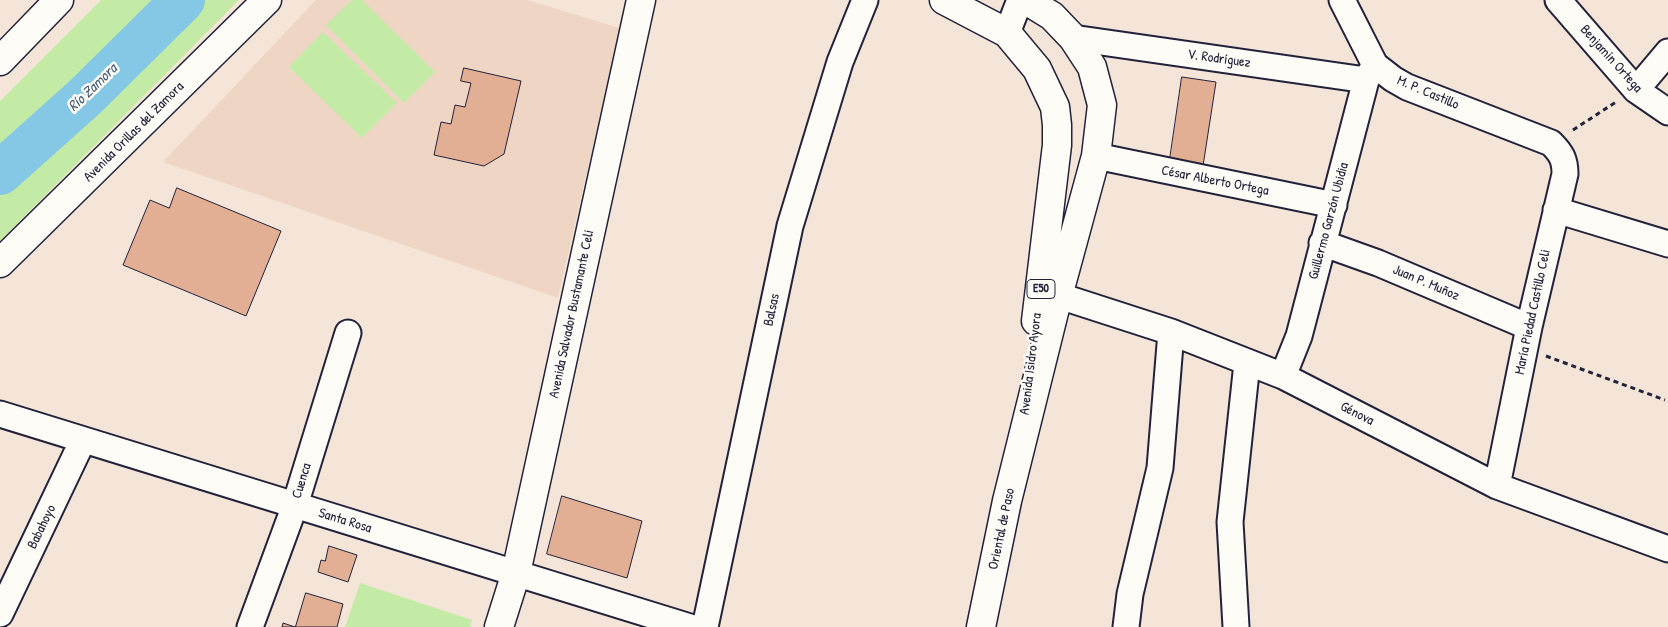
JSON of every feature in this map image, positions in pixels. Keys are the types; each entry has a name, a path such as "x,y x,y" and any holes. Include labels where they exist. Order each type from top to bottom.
{"main road":[{"path":"0,61 60,0"},
{"name":"Avenida Orillas del Zamora","path":"0,263 267,0"},
{"name":"Avenida Salvador Bustamante Celi","path":"499,627 516,574 640,0"},
{"name":"Avenida Isidro Ayora","path":"944,0 1007,33 1037,69 1055,107 1058,125 1050,293"},
{"name":"Avenida Isidro Ayora","path":"1024,432 1024,402 1050,293 1096,156 1102,105 1092,67 1073,38 1052,16 1026,0"},
{"name":"Oriental de Paso","path":"982,627 1007,501 1024,432"}],"street":[{"name":"Balsas","path":"704,627 790,226 840,62 865,0"},
{"path":"1007,33 1020,0"},
{"name":"M. P. Castillo","path":"1342,0 1371,73 1393,79 1408,87 1551,143"},
{"name":"Benjamín Ortega","path":"1558,0 1636,90 1668,112"},
{"name":"V. Rodríguez","path":"1073,38 1371,73"},
{"path":"1636,90 1668,52"},
{"name":"Guillermo Garzón Ubidia","path":"1283,376 1299,336 1322,243 1371,73"},
{"name":"María Piedad Castillo Celi","path":"1497,486 1527,338 1565,174 1565,162 1562,154 1551,143"},
{"name":"César Alberto Ortega","path":"1096,156 1334,205"},
{"path":"1556,210 1668,244"},
{"name":"Juan P. Muñoz","path":"1322,243 1378,263 1527,338"},
{"name":"Génova","path":"1050,293 1171,332 1283,376 1497,486 1668,549"},
{"path":"1126,627 1130,594 1160,468 1171,332"},
{"name":"Cuenca","path":"250,627 295,505 348,333"},
{"path":"1236,627 1230,522 1247,363"},
{"name":"Santa Rosa","path":"0,414 690,627"},
{"name":"Babahoyo","path":"0,614 83,440"}],"path":[{"path":"1551,143 1636,90"},
{"path":"1527,338 1665,400"}],"shaded area":[{"path":"316,0 527,0 620,28 558,298 163,162"}],"green space":[{"path":"101,0 239,0 0,241 0,101"},
{"path":"352,0 362,0 435,72 404,103 326,25"},
{"path":"323,32 397,103 362,138 289,67"},
{"path":"360,583 472,620 470,627 345,627"}],"building":[{"path":"464,68 521,81 504,154 484,166 434,155 441,122 451,124 455,105 465,107 471,83 461,81"},
{"path":"1182,77 1216,82 1203,166 1170,159"},
{"path":"177,188 281,231 246,316 123,265 150,200 169,208"},
{"path":"562,496 642,521 627,578 547,554"},
{"path":"329,546 357,555 348,582 318,572 321,560 325,561"},
{"path":"306,593 343,604 337,627 295,627"},
{"path":"283,623 295,627 282,627"}],"waterway":[{"name":"Río Zamora","path":"0,173 85,97 183,0"}]}
